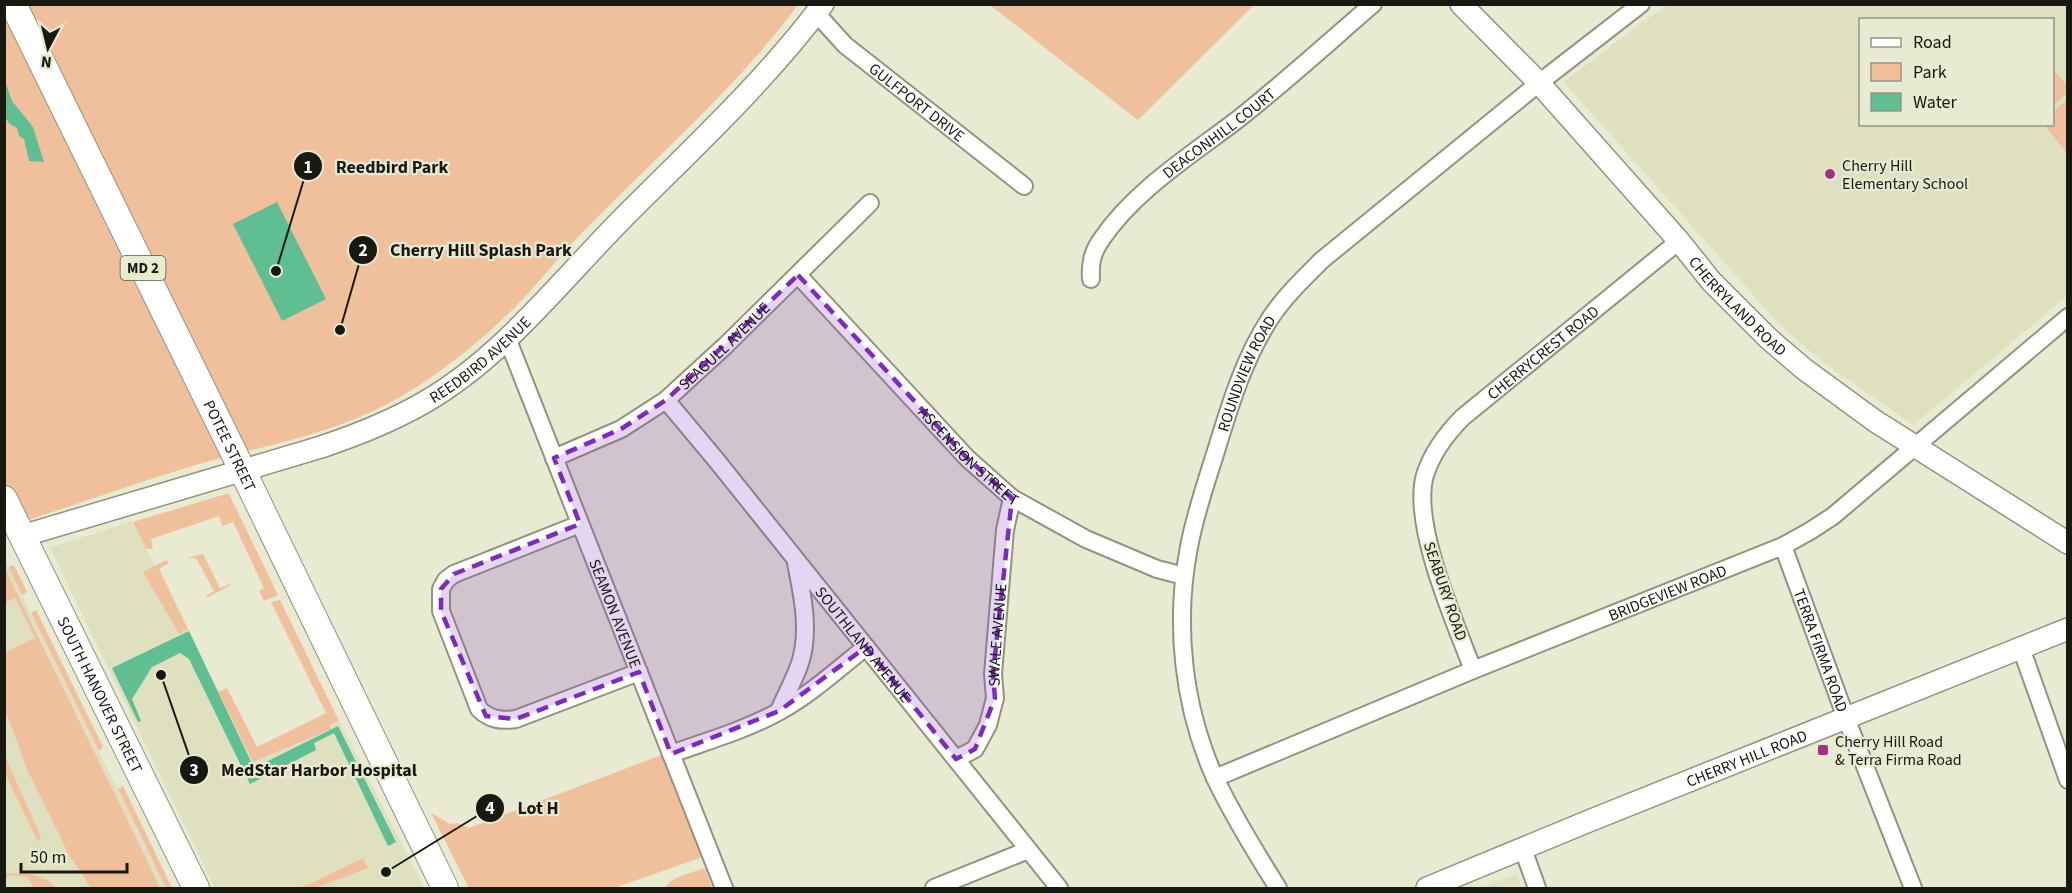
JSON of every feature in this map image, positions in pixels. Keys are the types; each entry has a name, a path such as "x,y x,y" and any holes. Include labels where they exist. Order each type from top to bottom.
{"main road":[{"name":"POTEE STREET","path":"13,4 445,888"},
{"name":"SOUTH HANOVER STREET","path":"4,499 195,888"}],"street":[{"name":"DEACONHILL COURT","path":"1091,279 1090,266 1093,255 1101,241 1133,203 1160,178 1284,82 1373,4"},
{"name":"CHERRYLAND ROAD","path":"1461,4 1539,83 1727,297 1786,354 1838,395 1913,447 2067,543"},
{"name":"ROUNDVIEW ROAD","path":"1278,888 1215,778 1200,738 1187,689 1182,641 1184,576 1198,508 1235,390 1271,317 1322,260 1539,83 1641,4"},
{"name":"GULFPORT DRIVE","path":"819,9 845,45 1024,186"},
{"name":"REEDBIRD AVENUE","path":"22,536 321,447 394,419 427,401 482,362 507,338 753,87 819,9"},
{"name":"SEAGULL AVENUE","path":"554,458 621,429 666,400 725,346 870,203"},
{"name":"CHERRYCREST ROAD","path":"1425,476 1447,433 1463,417 1679,241"},
{"name":"ASCENSION STREET","path":"798,275 967,458 1012,498 1086,539 1157,569 1184,576"},
{"name":"BRIDGEVIEW ROAD","path":"1215,778 1473,670 1784,546 1833,516 2067,317"},
{"name":"SEAMON AVENUE","path":"507,338 724,888"},
{"name":"SOUTHLAND AVENUE","path":"666,400 1059,888"},
{"name":"SEABURY ROAD","path":"1425,476 1423,504 1430,551 1473,670"},
{"name":"SWALE AVENUE","path":"956,759 975,749 988,725 995,698 993,674 1005,530 1012,498"},
{"path":"580,524 454,574 446,580 441,589 441,611 479,709 486,716 496,720 516,719 639,672"},
{"name":"TERRA FIRMA ROAD","path":"1784,546 1846,718 1912,888"},
{"path":"779,711 801,658 804,605 795,559"},
{"name":"CHERRY HILL ROAD","path":"1427,888 2067,629"},
{"path":"671,754 752,724 779,711 801,698 866,646"},
{"path":"2021,648 2067,780"},
{"path":"1523,849 1538,888"},
{"path":"933,888 1028,850"}],"highlighted area":[{"path":"798,275 967,458 1012,498 993,674 995,698 975,749 956,759 866,647 779,711 671,754 639,672 516,719 486,716 441,611 441,589 454,574 580,524 554,458 621,429 666,400"}],"shaded area":[{"name":"Cherry Hill Elementary School","path":"1669,5 2067,5 2067,296 1913,425 1823,362 1781,326 1564,82 1641,23"},
{"path":"132,521 252,757 339,721 424,888 215,888 50,548"},
{"path":"4,557 31,614 166,888 5,888"},
{"path":"1516,874 1521,888 1480,888"}],"green space":[{"path":"5,5 798,5 773,37 720,96 578,237 518,304 474,345 423,383 389,403 343,424 157,477 31,519 5,532"},
{"path":"990,5 1257,5 1253,6 1138,120"},
{"path":"2054,71 2068,86 2067,93 2054,105"},
{"path":"2068,100 2067,153 2045,126 2054,126 2054,111"},
{"path":"229,494 278,595 264,601 259,591 264,588 233,522 222,526 219,516 151,539 153,549 150,549 146,548 133,522"},
{"path":"203,554 220,588 231,585 207,598 206,596 214,591 196,558 186,558"},
{"path":"166,560 169,563 159,569 188,629 179,634 143,572"},
{"path":"11,565 15,567 27,592 22,595 9,568"},
{"path":"5,569 160,888 91,888 68,853 26,767 5,709 5,651 35,638 15,598 5,603"},
{"path":"280,600 339,721 331,724 331,729 253,762 218,692 227,688 257,747 326,713 271,602"},
{"path":"36,610 103,747 99,751 31,613"},
{"path":"664,754 702,854 700,858 614,888 469,888 431,813 450,824 457,823 469,828"},
{"path":"5,756 41,837 38,842 8,780 5,771"},
{"path":"123,786 172,888 166,888 118,789"},
{"path":"363,858 368,868 315,888 301,888"},
{"path":"705,868 712,888 665,888 677,878"},
{"path":"5,873 39,876 56,888 32,888 33,885 27,877 9,875 5,879"}],"water":[{"path":"5,81 12,101 33,127 44,162 29,161 24,139 19,136 17,128 5,118"},
{"path":"277,202 326,299 282,321 233,224"},
{"path":"189,631 254,768 338,726 396,842 388,846 334,733 314,743 316,750 250,784 189,659 180,653 152,667 132,699 141,721 138,722 112,668"}],"place":[{"name":"Cherry Hill Elementary School","path":"1830,174"},
{"name":"Reedbird Park","path":"276,271"},
{"name":"Cherry Hill Splash Park","path":"340,330"},
{"name":"MedStar Harbor Hospital","path":"161,675"},
{"name":"Cherry Hill Road & Terra Firma Road","path":"1823,750"},
{"name":"Lot H","path":"386,872"}]}
